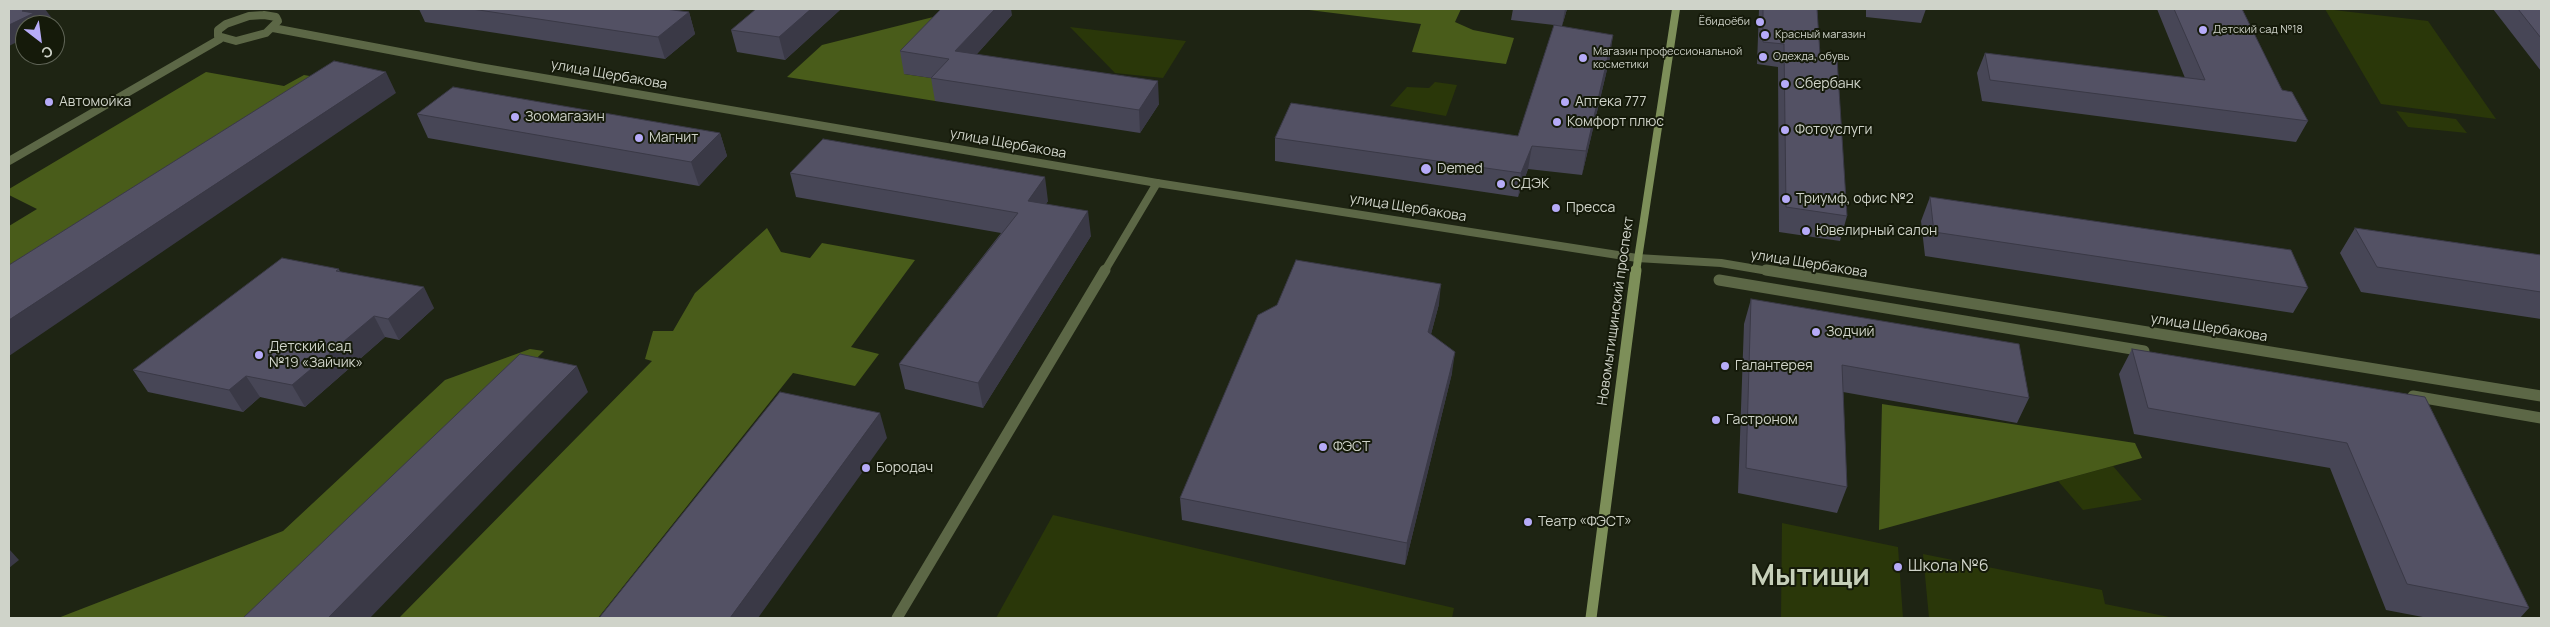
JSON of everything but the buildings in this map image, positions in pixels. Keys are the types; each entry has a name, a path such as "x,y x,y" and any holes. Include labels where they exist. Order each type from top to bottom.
{"main road":[{"name":"Новомытищинский проспект","path":"1591,618 1637,258 1676,9"}],"street":[{"path":"220,39 216,34 226,24 248,16 264,14 273,9"},
{"path":"9,161 220,39 246,39 273,28 278,20 264,14"},
{"name":"улица Щербакова","path":"273,28 479,67 1157,183 1637,258 1721,263 2541,396"},
{"path":"897,618 1157,183"},
{"path":"1719,280 2159,354"},
{"path":"2404,395 2541,418"}],"green space":[{"path":"965,9 904,74 952,81 935,101 787,77 822,45"},
{"path":"1301,9 1461,9 1455,22 1473,30 1514,38 1506,64 1412,52 1421,24"},
{"path":"2325,9 2428,21 2496,119 2381,104"},
{"path":"1070,27 1186,41 1163,78 1115,73"},
{"path":"206,72 284,86 304,75 344,82 9,299 9,226 37,209 9,195 9,189"},
{"path":"1435,82 1457,85 1446,116 1390,106 1407,87 1429,88"},
{"path":"2396,111 2456,119 2467,133 2408,127"},
{"path":"767,228 781,252 810,258 822,243 915,260 851,347 879,354 855,386 793,373 598,618 399,618 652,361 645,359 653,331 673,331 695,293"},
{"path":"530,349 544,351 275,618 58,618 283,531 445,380"},
{"path":"1882,404 2135,443 2142,458 1879,530"},
{"path":"2113,466 2142,500 2083,510 2058,481"},
{"path":"1053,515 1454,608 1452,618 996,618"},
{"path":"1782,523 1898,547 1903,618 1781,618"},
{"path":"1923,554 2102,590 2105,604 2174,618 1929,618"}],"place":[{"name":"Ёбидоёби","path":"1760,22"},
{"name":"Детский сад №18","path":"2203,30"},
{"name":"Красный магазин","path":"1765,35"},
{"name":"Одежда, обувь","path":"1763,57"},
{"name":"Магазин профессиональной косметики","path":"1583,58"},
{"name":"Сбербанк","path":"1785,84"},
{"name":"Автомойка","path":"49,102"},
{"name":"Аптека 777","path":"1565,102"},
{"name":"Зоомагазин","path":"515,117"},
{"name":"Комфорт плюс","path":"1557,122"},
{"name":"Фотоуслуги","path":"1785,130"},
{"name":"Магнит","path":"639,138"},
{"name":"Demed","path":"1426,169"},
{"name":"СДЭК","path":"1501,184"},
{"name":"Триумф, офис №2","path":"1786,199"},
{"name":"Пресса","path":"1556,208"},
{"name":"Ювелирный салон","path":"1806,231"},
{"name":"Зодчий","path":"1816,332"},
{"name":"Детский сад №19 «Зайчик»","path":"259,355"},
{"name":"Галантерея","path":"1725,366"},
{"name":"Гастроном","path":"1716,420"},
{"name":"ФЭСТ","path":"1323,447"},
{"name":"Бородач","path":"866,468"},
{"name":"Театр «ФЭСТ»","path":"1528,522"},
{"name":"Школа №6","path":"1898,567"}],"district":[{"name":"Мытищи","path":"1810,577"}]}
